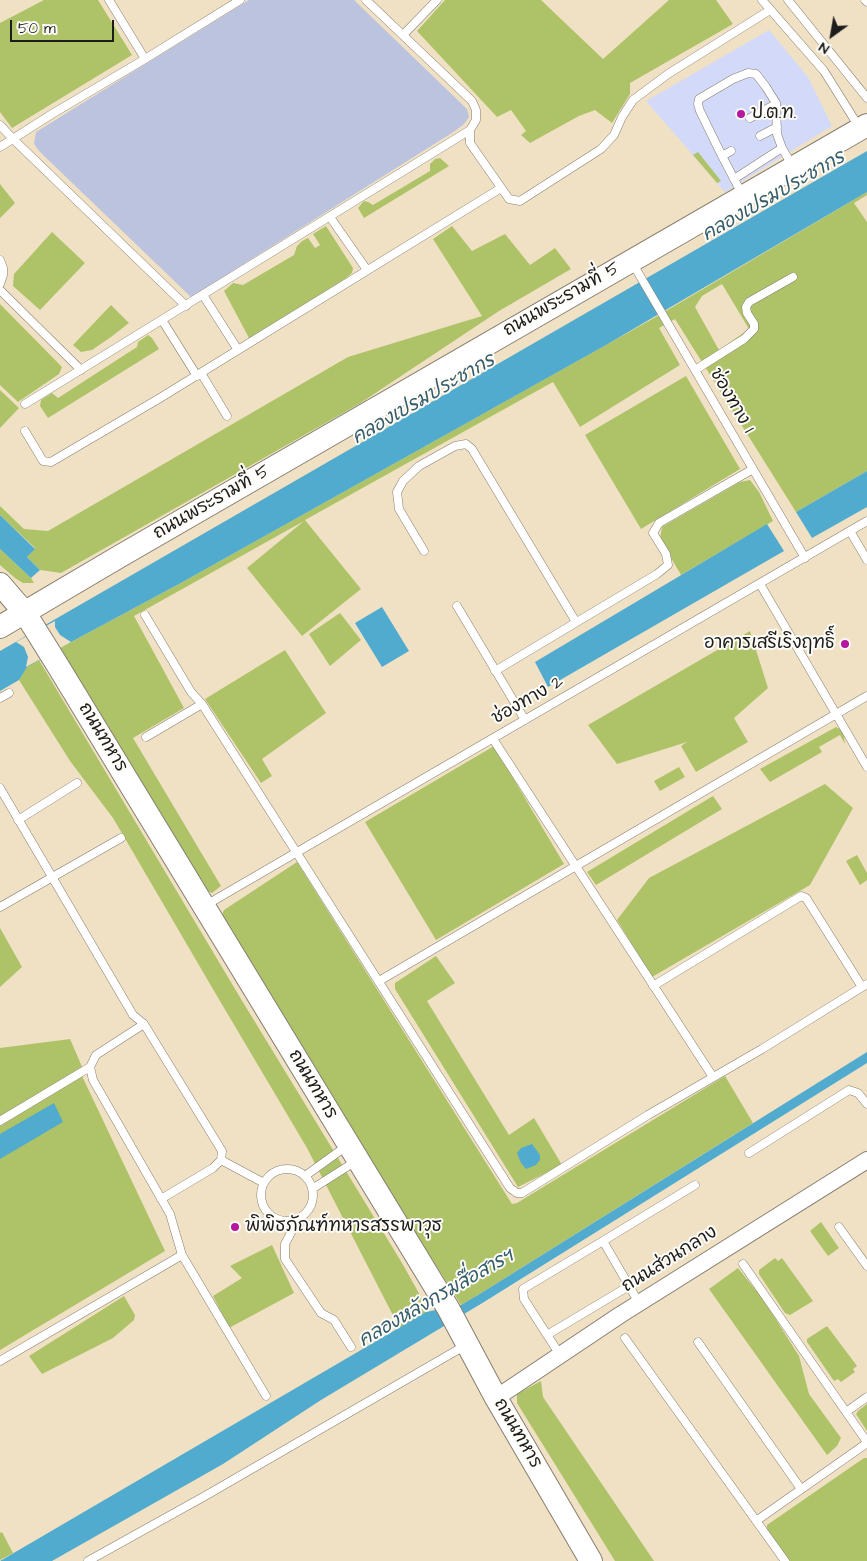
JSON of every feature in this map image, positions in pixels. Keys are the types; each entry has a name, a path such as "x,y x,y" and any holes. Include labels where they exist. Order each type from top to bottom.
{"main road":[{"name":"ถนนพระรามที่ 5","path":"0,627 309,448 636,269 739,188 793,167 864,127"},
{"name":"ถนนทหาร","path":"0,584 25,613 58,666 448,1308 496,1398 591,1561"}],"street":[{"name":"ถนนส่วนกลาง","path":"496,1398 639,1303 867,1160"}],"lane":[{"path":"109,0 145,59"},
{"path":"0,147 240,0"},
{"path":"25,404 470,130 476,120 476,110 472,101 366,0"},
{"path":"403,35 437,0"},
{"path":"762,0 824,71 864,127"},
{"path":"788,0 867,98"},
{"path":"470,130 470,143 509,200 520,201 601,149 614,136 622,117 633,100 668,74 770,10"},
{"path":"782,148 739,188 722,156 717,137 698,104 699,99 739,80 748,73 756,74 776,104 777,134 782,148 793,167"},
{"path":"754,115 776,104"},
{"path":"0,125 12,139 186,306"},
{"path":"760,136 777,127"},
{"path":"722,156 731,151"},
{"path":"26,431 43,461 51,462 199,374 501,188"},
{"path":"330,216 367,270"},
{"path":"0,260 3,268 0,284"},
{"name":"ช่องทาง 1","path":"636,269 805,558"},
{"path":"695,370 744,338 754,329 754,324 746,308 749,302 793,277"},
{"path":"0,290 81,370"},
{"path":"202,295 238,350"},
{"path":"162,320 227,416"},
{"path":"424,551 399,509 397,492 403,481 419,466 455,446 466,444 472,449 576,622"},
{"path":"495,671 657,574 668,565 666,554 653,533 659,523 753,469"},
{"name":"ช่องทาง 2","path":"204,906 867,521"},
{"path":"850,531 867,560"},
{"path":"760,584 867,767"},
{"path":"457,606 525,720"},
{"path":"145,614 190,692 202,704 298,852 510,1188 517,1193 522,1193 865,985 806,898 801,896 653,986"},
{"path":"0,698 9,693"},
{"path":"379,982 867,696"},
{"path":"146,737 202,704"},
{"path":"493,739 713,1077"},
{"path":"18,820 77,783"},
{"path":"0,788 133,1015 144,1024 222,1151 222,1160 213,1168 161,1199"},
{"path":"0,907 121,838"},
{"path":"0,1121 90,1067 96,1055 144,1024"},
{"path":"90,1067 93,1080 170,1214 182,1255 266,1396"},
{"path":"749,1153 848,1090 858,1093 867,1104"},
{"path":"305,1176 353,1152"},
{"path":"312,1188 353,1152"},
{"path":"222,1160 264,1183"},
{"path":"281,1170 298,1171 305,1176 312,1188 313,1200 310,1208 305,1215 298,1219 289,1221 272,1217 262,1203 261,1194 264,1183 273,1173 281,1170"},
{"path":"560,1355 524,1299 523,1289 695,1185"},
{"path":"298,1219 285,1244 285,1259 320,1313 334,1320 351,1347"},
{"path":"839,1227 867,1266"},
{"path":"602,1241 639,1303"},
{"path":"0,1361 182,1255"},
{"path":"742,1264 867,1442 756,1521"},
{"path":"547,1335 630,1286"},
{"path":"88,1561 205,1496 464,1338"},
{"path":"625,1338 785,1561"},
{"path":"698,1342 801,1490"},
{"path":"846,1412 867,1397"}],"shaded area":[{"path":"249,0 354,0 467,109 469,117 455,131 191,297 40,152 34,144 36,132"},
{"name":"ป.ต.ท.","path":"769,30 808,77 832,126 725,192 646,101"}],"green space":[{"path":"44,0 98,0 132,55 12,128 0,112 0,23"},
{"path":"445,0 541,0 603,59 669,0 716,0 733,24 630,83 630,94 612,123 595,110 579,116 530,143 521,135 526,131 511,110 497,117 417,31"},
{"path":"698,152 721,181 717,183 693,155"},
{"path":"440,158 449,166 364,218 358,208 364,201 373,205 430,171 430,164 435,159"},
{"path":"0,184 15,203 0,218"},
{"path":"867,192 867,195 854,203 867,222 867,471 796,512 675,319 659,328 680,365 580,427 553,382 305,520 361,589 302,636 247,568 304,521 134,616 184,708 133,738 221,886 212,893 205,889 58,649 179,584 654,318","holes":["722,284 749,329 719,350 695,307 702,296"]},
{"path":"326,226 353,268 352,273 249,338 224,291 233,283 243,285 294,255 297,246 308,238 315,248 320,245 313,234"},
{"path":"452,226 472,251 505,234 530,265 555,248 571,269 499,311 359,404 61,573 40,570 27,557 35,548 0,515 0,506 24,529 48,531 348,357 482,316 433,239"},
{"path":"52,232 85,263 40,310 13,286 14,274"},
{"path":"0,304 62,367 59,374 18,402 0,385"},
{"path":"111,305 129,323 92,350 81,352 73,345"},
{"path":"148,335 159,349 48,418 40,406 41,400 52,393 58,398 137,347 138,342"},
{"path":"686,376 740,469 641,529 585,435"},
{"path":"0,390 19,408 0,428"},
{"path":"750,480 759,492 773,521 681,575 660,539 662,527 740,482"},
{"path":"0,549 34,583 23,583 0,565"},
{"path":"340,613 361,640 330,666 309,634"},
{"path":"750,631 768,688 734,718 748,742 696,772 681,746 687,742 617,764 588,725"},
{"path":"285,650 326,713 262,759 272,776 261,783 205,699"},
{"path":"39,660 425,1304 426,1312 400,1329 307,1148 113,818 70,761 19,680 26,667"},
{"path":"836,727 843,731 845,744 840,735 819,747 822,752 770,782 760,769"},
{"path":"494,746 564,864 436,940 365,822"},
{"path":"679,767 685,777 660,791 654,781"},
{"path":"825,784 853,808 810,885 652,977 617,920 649,878"},
{"path":"713,796 722,809 596,885 587,872"},
{"path":"857,855 867,873 867,880 860,885 846,861"},
{"path":"297,862 512,1204 517,1203 725,1076 753,1123 461,1305 287,1030 221,917 224,910"},
{"path":"0,928 22,967 0,987"},
{"path":"436,956 455,983 427,1001 509,1135 534,1118 562,1165 518,1187 395,989 395,983"},
{"path":"70,1039 83,1069 0,1116 0,1048"},
{"path":"82,1076 165,1251 0,1350 0,1125"},
{"path":"821,1222 839,1248 828,1256 810,1231"},
{"path":"272,1245 294,1293 229,1328 213,1296 242,1278 230,1266"},
{"path":"775,1258 778,1261 782,1258 813,1301 790,1315 785,1313 759,1274 759,1270"},
{"path":"738,1268 763,1299 799,1356 809,1394 841,1438 837,1446 827,1455 709,1289"},
{"path":"124,1296 135,1315 134,1320 113,1338 42,1374 29,1356"},
{"path":"827,1326 857,1366 853,1369 855,1372 841,1382 838,1379 834,1381 807,1342 807,1339"},
{"path":"541,1381 543,1397 654,1561 615,1561 517,1403 517,1394"},
{"path":"867,1404 867,1431 856,1414"},
{"path":"864,1458 867,1458 867,1561 790,1561 767,1530 767,1525"},
{"path":"2,1532 13,1553 0,1560 0,1533"}],"water":[{"path":"867,151 867,192 606,345 179,584 58,649 27,667 19,680 0,691 0,651"},
{"path":"867,471 867,507 812,538 796,512"},
{"path":"0,515 35,549 27,557 40,570 31,578 0,549"},
{"path":"767,524 784,551 548,687 535,662"},
{"path":"382,607 409,651 382,667 355,623"},
{"path":"867,1052 867,1063 484,1302 321,1400 223,1464 52,1561 0,1561 426,1312 461,1305"},
{"path":"54,1103 63,1122 0,1159 0,1134"},
{"path":"532,1144 540,1155 540,1160 536,1165 526,1169 517,1153 521,1148"}],"pier":[{"path":"55,621 55,627 60,635 71,642 26,667 28,657 24,647 16,642"}],"place":[{"name":"ป.ต.ท.","path":"741,114"},
{"name":"อาคารเสรีเริงฤทธิ์","path":"845,644"},
{"name":"พิพิธภัณฑ์ทหารสรรพาวุธ","path":"235,1227"}],"water label":[{"name":"คลองเปรมประชากร","path":"774,197"},
{"name":"คลองเปรมประชากร","path":"424,400"},
{"name":"คลองหลังกรมสื่อสารฯ","path":"437,1299"}]}
